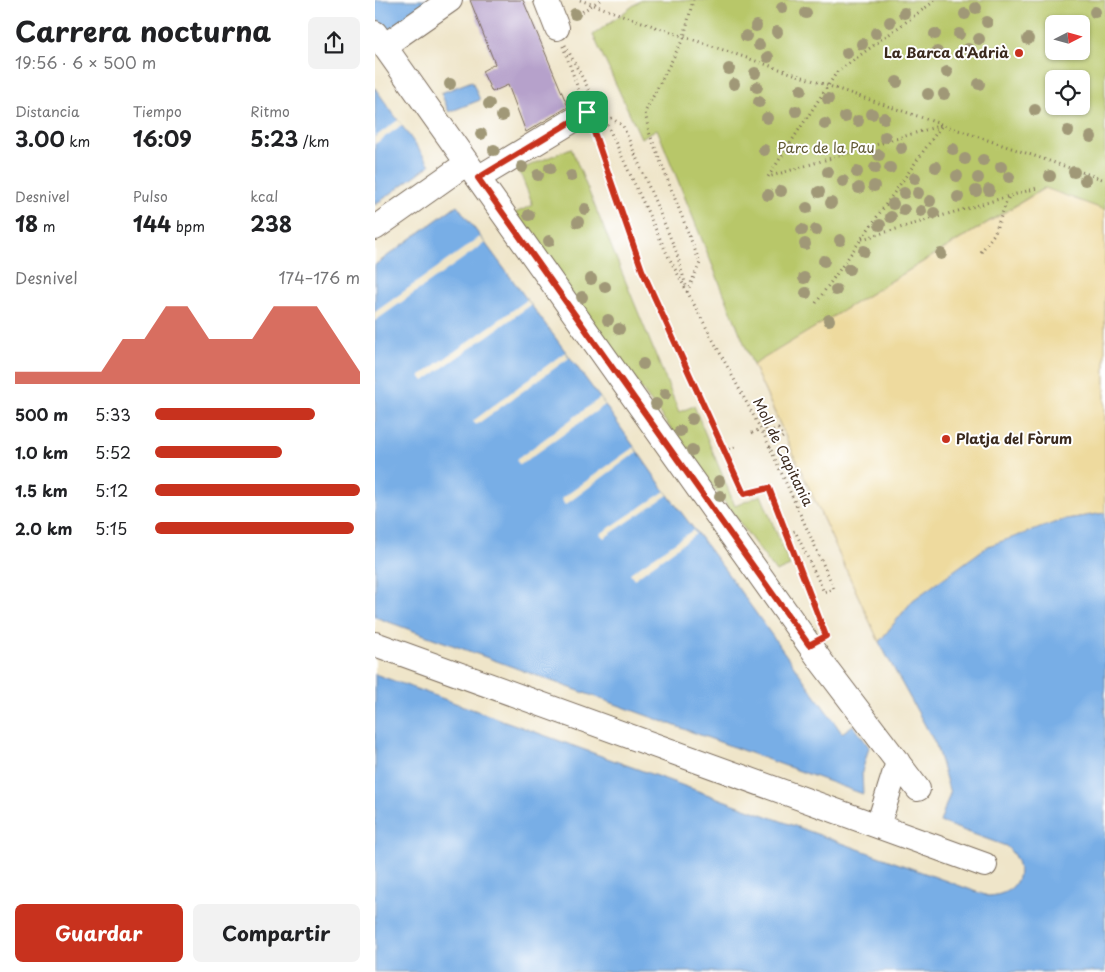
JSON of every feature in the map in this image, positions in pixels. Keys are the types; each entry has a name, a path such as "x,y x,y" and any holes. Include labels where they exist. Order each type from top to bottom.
{"lane":[{"path":"450,0 380,40 809,645 918,789"},
{"path":"546,0 557,28"},
{"path":"375,228 472,170 595,109"},
{"path":"375,644 985,865"},
{"path":"878,826 898,762"}],"path":[{"path":"580,0 656,28 1105,180"},
{"path":"557,28 600,0"},
{"path":"687,292 700,263 649,132 645,112 684,37 693,0"},
{"path":"936,0 837,72 768,177 942,125"},
{"name":"Moll de Capitania","path":"557,28 668,256 770,447 834,588 824,592 795,531 787,534"},
{"name":"Moll de Capitania","path":"557,28 595,109 642,270 744,494 769,488 826,636 809,645"},
{"name":"Moll de Capitania","path":"595,109 623,126 676,250 687,292"},
{"path":"816,303 942,125"},
{"path":"861,239 1037,188"},
{"path":"981,252 994,234 1009,196"},
{"path":"770,447 783,437 778,429 767,432 765,425 771,423"},
{"path":"752,434 761,429"},
{"path":"724,450 735,447"}],"green space":[{"name":"Parc de la Pau","path":"641,0 1105,0 1105,210 1044,188 753,365 657,129 641,138 593,35"},
{"path":"571,148 679,412 694,406 735,506 761,495 790,566 776,572 513,214 533,205 519,170"}],"sand":[{"name":"Platja del Fòrum","path":"1045,188 1105,210 1105,513 1066,519 913,600 879,642 753,365"}],"water":[{"path":"375,0 431,0 387,32 375,16"},
{"path":"472,81 480,100 449,112 441,93"},
{"path":"375,88 430,165 375,205"},
{"path":"457,205 600,398 665,491 725,570 842,733 853,725 869,747 862,772 863,794 375,617 375,265"},
{"path":"1105,513 1105,972 375,972 375,674 988,896 1008,891 1018,879 1019,871 1013,854 1006,846 940,822 950,793 936,745 879,642 913,600 988,546 1066,519"}],"pier":[{"path":"398,120 402,125 375,144 375,137"},
{"path":"480,237 485,243 375,321 375,312"},
{"path":"527,300 531,305 424,381 420,376"},
{"path":"565,352 569,358 476,425 473,421"},
{"path":"600,398 605,405 520,465 516,460"},
{"path":"634,447 637,452 565,505 561,499"},
{"path":"665,491 668,495 604,538 600,534"},
{"path":"693,530 696,534 634,579 630,573"}],"building":[{"path":"470,0 523,0 568,107 526,132 508,85 492,92 482,71 495,64"}],"place":[{"name":"La Barca d'Adrià","path":"1019,53"},
{"name":"Platja del Fòrum","path":"946,439"}],"route":[{"path":"587,112 642,270 744,494 769,488 826,636 809,645 478,178 587,112"}]}
